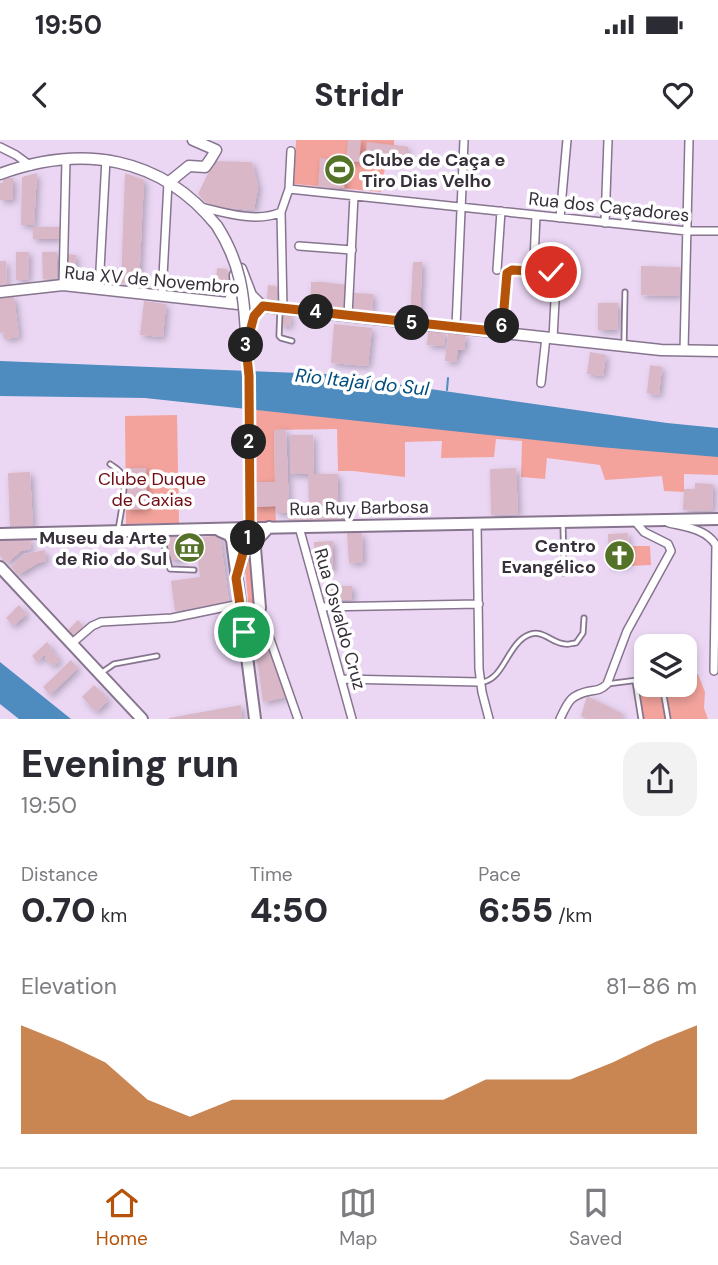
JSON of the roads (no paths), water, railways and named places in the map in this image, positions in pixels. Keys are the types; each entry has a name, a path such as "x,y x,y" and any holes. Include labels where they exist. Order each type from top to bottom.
{"main road":[{"path":"168,183 189,166 205,167 218,145 193,140"},
{"path":"0,174 66,159 106,159 136,167 168,183 203,209 219,225 236,253 248,289 254,299 263,306 254,316 246,342"},
{"path":"203,209 222,244 237,282 235,293 229,302"},
{"path":"219,225 238,270 244,300 249,376 250,528 236,578"},
{"path":"233,270 236,253"},
{"path":"237,282 248,289"},
{"name":"Rua XV de Novembro","path":"0,292 63,285 624,346 718,351"},
{"name":"Rua Ruy Barbosa","path":"0,534 718,519"},
{"path":"247,657 260,608 254,548 257,540 269,527"},
{"path":"219,530 238,536 245,549"},
{"path":"219,530 232,540 255,719"},
{"path":"0,567 142,719"}],"street":[{"path":"456,327 464,140"},
{"path":"560,218 567,140"},
{"path":"605,223 608,140"},
{"path":"684,351 689,140"},
{"path":"0,147 31,166"},
{"path":"282,308 281,212 289,190 291,151"},
{"path":"63,285 66,159"},
{"path":"99,288 106,159"},
{"path":"162,295 168,183"},
{"name":"Rua dos Caçadores","path":"289,190 687,231 718,231"},
{"path":"348,316 354,196"},
{"path":"203,209 260,216 273,216 281,212"},
{"path":"497,270 500,211"},
{"path":"219,225 226,213"},
{"path":"534,262 536,215"},
{"path":"299,246 352,250"},
{"path":"502,332 507,273 512,270 546,270 553,274 556,282 541,383"},
{"path":"654,519 697,530 711,538 716,545 715,671"},
{"path":"560,719 569,702 578,693 602,689 607,684 627,631 671,551 668,544 644,532 634,520"},
{"path":"477,523 480,682 489,719"},
{"name":"Rua Osvaldo Cruz","path":"299,527 352,719"},
{"path":"71,644 97,623 172,618 240,604"},
{"path":"321,607 479,604"},
{"path":"257,620 262,618 265,625 298,719"},
{"path":"341,679 480,682"}],"lane":[{"path":"624,346 625,292"},
{"path":"282,308 279,336 292,341"},
{"path":"110,464 123,475 118,532"},
{"path":"563,522 564,573"},
{"path":"160,531 170,569 194,570"},
{"path":"480,682 497,676 522,639 536,633 548,636 563,645 576,643 583,633 584,618"},
{"path":"99,674 114,664 157,656"},
{"path":"607,684 634,681"},
{"path":"638,697 641,719"},
{"path":"664,697 668,719"}],"water":[{"name":"Rio Itajaí do Sul","path":"0,361 326,374 718,428 718,457 600,447 145,398 0,396"},
{"path":"0,662 71,719 19,719 0,704"}],"waterway":[{"path":"447,390 448,378"}],"place":[{"name":"Clube de Caça e Tiro Dias Velho","path":"339,170"},
{"name":"Museu da Arte de Rio do Sul","path":"190,548"},
{"name":"Centro Evangélico","path":"619,556"}],"park label":[{"name":"Clube Duque de Caxias","path":"152,489"}]}
